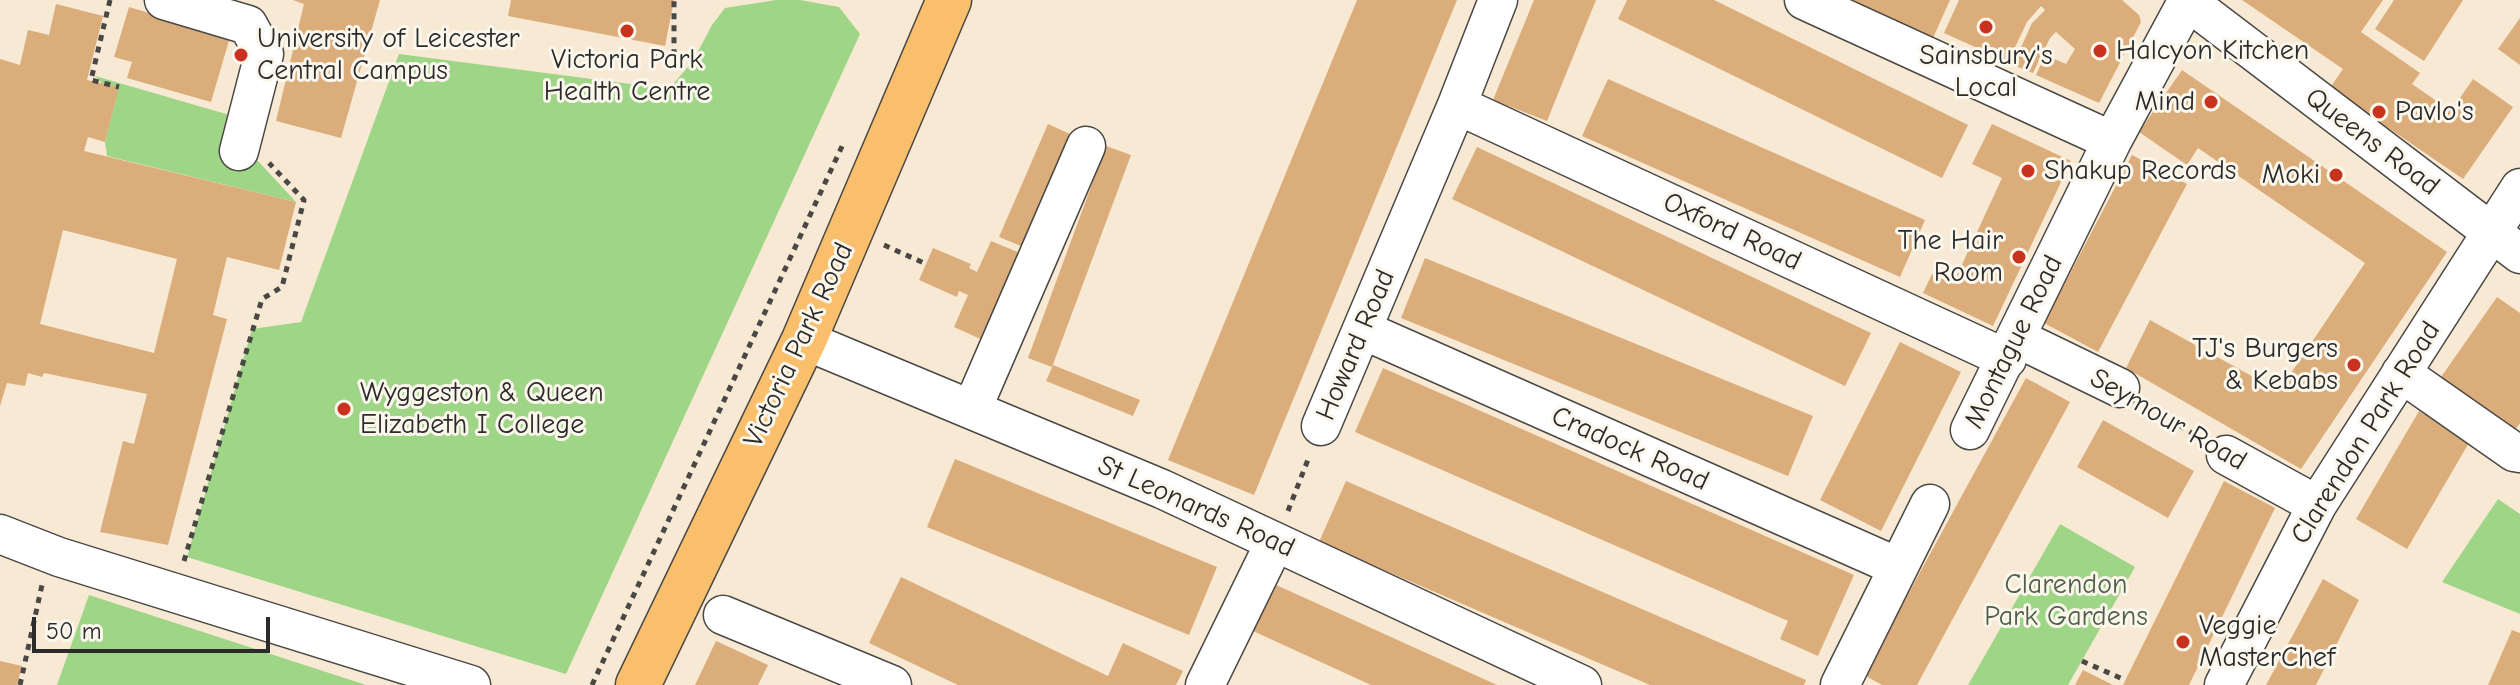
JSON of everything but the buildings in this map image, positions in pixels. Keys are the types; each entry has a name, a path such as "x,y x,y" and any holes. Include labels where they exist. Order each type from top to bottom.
{"main road":[{"name":"Victoria Park Road","path":"638,685 804,340 949,0"}],"street":[{"path":"164,0 248,25 264,54 239,151"},
{"name":"Howard Road","path":"1321,426 1457,105 1498,0"},
{"path":"1804,0 2112,141"},
{"name":"Montague Road","path":"1970,430 2112,141 2187,0"},
{"name":"Queens Road","path":"2187,0 2505,243"},
{"name":"Oxford Road","path":"1457,105 2012,349"},
{"path":"972,409 1086,146"},
{"name":"Clarendon Park Road","path":"2224,685 2317,505 2401,373 2505,243 2520,188"},
{"name":"Cradock Road","path":"1363,330 1898,567"},
{"name":"St Leonards Road","path":"804,340 1162,489 1582,685"},
{"name":"Seymour Road","path":"2012,349 2120,388"},
{"path":"2401,373 2514,452 2520,453"},
{"name":"Seymour Road","path":"2226,455 2317,505"},
{"path":"1840,685 1930,504"},
{"path":"0,534 59,557 471,685"},
{"path":"1205,685 1275,542"},
{"path":"723,615 892,685"}],"path":[{"path":"110,0 91,80 119,87"},
{"path":"651,53 674,56 674,0"},
{"path":"592,685 846,138"},
{"path":"175,593 262,299 282,287 304,200 264,158 239,151"},
{"path":"875,241 926,264"},
{"name":"Seymour Road","path":"2120,388 2226,455"},
{"name":"Howard Road","path":"1275,542 1321,426"},
{"path":"20,685 43,580"},
{"path":"2082,661 2125,680"}],"green space":[{"path":"776,0 800,0 839,7 860,34 566,674 187,557 252,329 301,322 399,54 669,89 693,61 725,8"},
{"path":"95,76 240,118 239,151 258,161 296,202 107,156 105,142 116,98"},
{"path":"2498,499 2520,514 2520,614 2442,582"},
{"name":"Clarendon Park Gardens","path":"2060,524 2135,567 2068,685 1968,685"},
{"path":"89,595 366,685 57,685"}],"place":[{"name":"Sainsbury's Local","path":"1986,27"},
{"name":"Victoria Park Health Centre","path":"627,31"},
{"name":"Halcyon Kitchen","path":"2100,51"},
{"name":"University of Leicester Central Campus","path":"241,55"},
{"name":"Mind","path":"2211,102"},
{"name":"Pavlo's","path":"2379,112"},
{"name":"Shakup Records","path":"2028,171"},
{"name":"Moki","path":"2336,175"},
{"name":"The Hair Room","path":"2019,257"},
{"name":"TJ's Burgers & Kebabs","path":"2354,365"},
{"name":"Wyggeston & Queen Elizabeth I College","path":"344,409"},
{"name":"Veggie MasterChef","path":"2183,642"}]}
